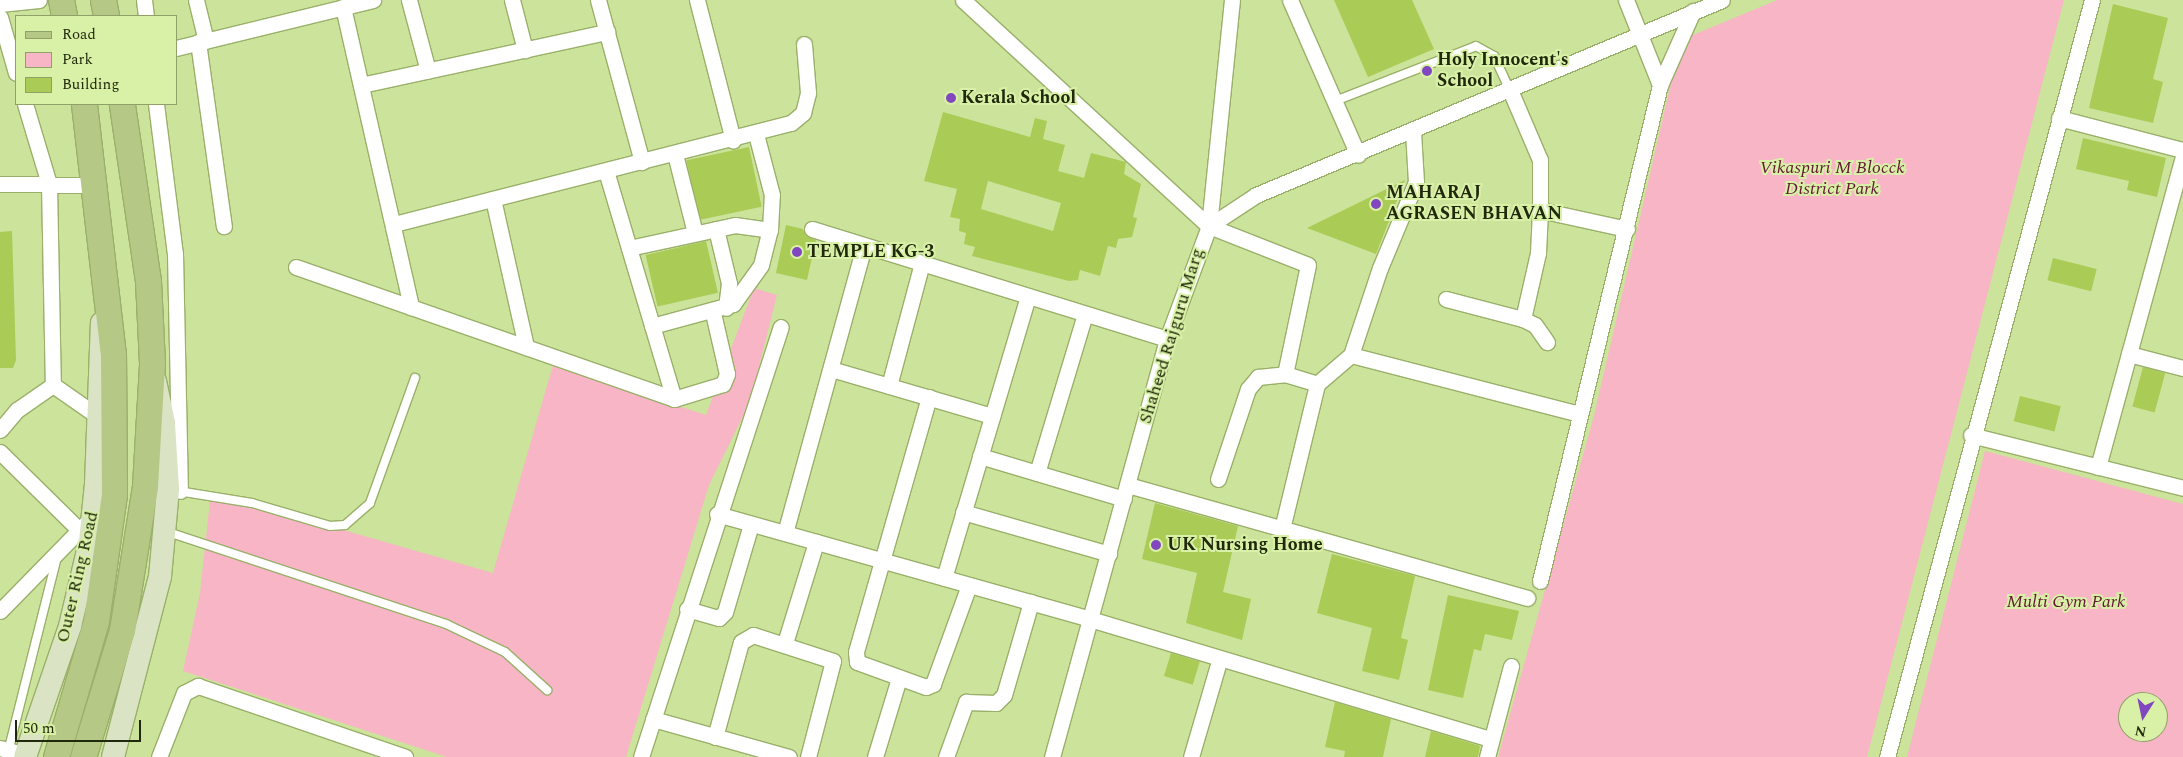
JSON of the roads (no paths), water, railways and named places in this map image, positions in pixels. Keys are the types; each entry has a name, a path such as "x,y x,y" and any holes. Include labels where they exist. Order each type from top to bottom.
{"main road":[{"path":"61,0 64,15"},
{"path":"102,0 106,15"},
{"name":"Outer Ring Road","path":"56,757 96,621 114,494 113,355 104,302 95,185 84,105"},
{"path":"83,757 122,630 145,486 152,363 148,281 122,105"}],"street":[{"path":"0,4 39,0"},
{"path":"144,0 146,15"},
{"path":"196,0 224,226"},
{"path":"178,48 324,6 343,7 373,0"},
{"path":"410,0 428,71"},
{"path":"512,0 524,50"},
{"path":"598,0 642,162"},
{"path":"698,0 732,140"},
{"path":"963,0 1209,226 1308,264 1285,374"},
{"path":"1209,226 1232,0"},
{"path":"1290,0 1358,155"},
{"name":"Shaheed Rajguru Marg","path":"1052,757 1167,339 1209,226 1256,195 1413,132 1636,35 1722,0"},
{"path":"1887,757 1971,435 2092,0"},
{"path":"1628,1 1636,35 1660,85"},
{"path":"343,7 394,224 411,307"},
{"path":"1540,581 1579,414 1627,229 1660,85 1694,11"},
{"path":"0,17 15,70"},
{"path":"361,85 607,32"},
{"path":"394,224 756,134 791,123 803,113 809,80 804,44"},
{"path":"1510,90 1540,160 1538,253 1523,319"},
{"path":"25,105 49,184 53,385"},
{"path":"113,757 146,642 164,531 174,490 175,254 156,105"},
{"path":"2059,118 2183,150"},
{"path":"1282,528 1317,384 1351,355 1380,268 1416,182 1413,132"},
{"path":"652,326 719,310 742,297 752,280 770,230 772,195 756,134"},
{"path":"675,154 695,233"},
{"path":"2098,466 2183,157"},
{"path":"606,171 674,399"},
{"path":"0,184 95,185"},
{"path":"494,199 526,347"},
{"path":"1540,210 1627,229"},
{"path":"629,248 735,225 770,230"},
{"path":"296,266 674,399 723,384 727,374 719,310 730,283 716,229"},
{"path":"812,229 1167,339"},
{"path":"785,533 864,246"},
{"path":"889,386 922,264"},
{"path":"944,578 1028,296"},
{"path":"1446,299 1523,319 1535,325 1547,342"},
{"name":"Outer Ring Road","path":"13,754 70,626 86,523 104,302"},
{"path":"1037,473 1085,314"},
{"path":"641,757 717,514 781,327"},
{"path":"2129,354 2183,368"},
{"path":"1351,355 1579,414"},
{"path":"152,363 164,423 174,490"},
{"path":"830,368 992,416"},
{"path":"1218,479 1248,389 1258,377 1285,374 1317,384"},
{"path":"53,385 96,415"},
{"path":"0,430 17,410 53,385"},
{"path":"929,397 856,652 861,667 926,687 939,678 969,585"},
{"path":"1971,435 2183,488"},
{"path":"0,452 86,523 0,611"},
{"path":"980,456 1037,473 1282,528 1526,598"},
{"path":"963,512 1109,554"},
{"path":"717,514 1090,619 1491,739"},
{"path":"687,609 719,618 725,612 751,524"},
{"path":"785,643 816,542"},
{"path":"946,757 966,702 996,704 1004,695 1031,602"},
{"path":"715,737 746,636 785,643 833,661 808,757"},
{"path":"1191,757 1220,658"},
{"path":"1487,757 1511,666"},
{"path":"875,757 899,678"},
{"path":"159,757 184,693 198,686 371,751 406,757"},
{"path":"652,719 715,737 754,752 789,757"}],"lane":[{"path":"1335,101 1476,46 1487,48 1494,56 1510,90"},
{"path":"174,490 252,503 330,526 355,520 370,503 380,481 415,378"},
{"path":"164,531 446,624 505,652 547,690"},
{"path":"13,754 59,550"}],"place":[{"name":"Holy Innocent's School","path":"1427,71"},
{"name":"Kerala School","path":"951,98"},
{"name":"MAHARAJ AGRASEN BHAVAN","path":"1376,204"},
{"name":"TEMPLE KG-3","path":"797,252"},
{"name":"UK Nursing Home","path":"1156,545"}],"park label":[{"name":"Vikaspuri M Blocck District Park","path":"1832,179"},
{"name":"Multi Gym Park","path":"2066,602"}]}
